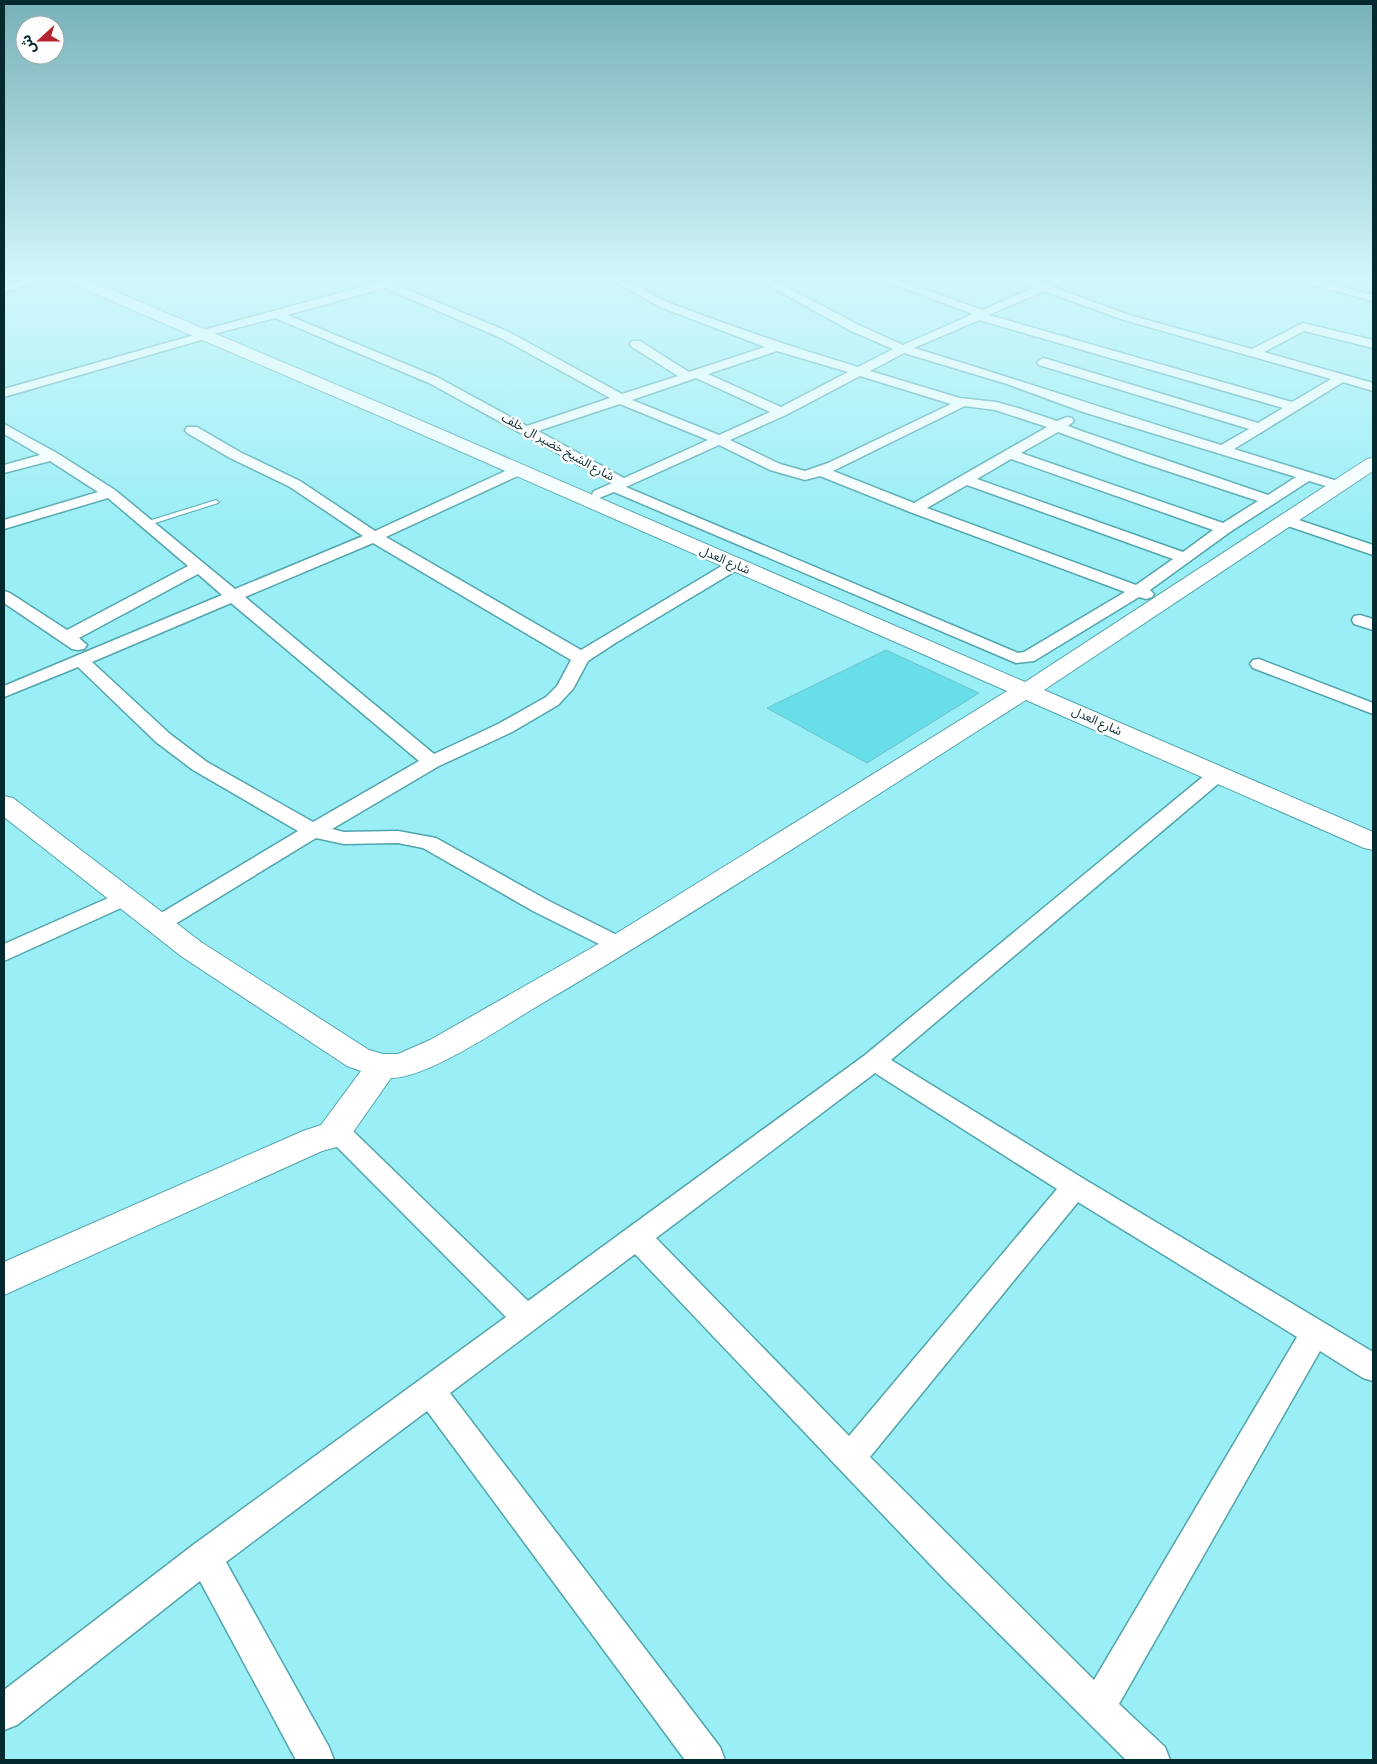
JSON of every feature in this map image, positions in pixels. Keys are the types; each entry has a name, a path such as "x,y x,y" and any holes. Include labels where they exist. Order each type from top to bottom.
{"street":[{"path":"4,394 112,362"},
{"name":"شارع العدل","path":"273,362 736,564 1373,822"},
{"name":"شارع العدل","path":"282,362 612,488 1218,774 1373,842"},
{"name":"شارع الشيخ خضير ال خلف","path":"391,362 433,380 528,430 612,488 1016,658 1028,657 1138,591 1225,529 1306,477"},
{"path":"554,362 622,400 720,440 774,466 805,476 821,471 959,405 959,402"},
{"path":"670,362 693,375 782,412"},
{"path":"528,430 731,362"},
{"path":"827,362 959,402 979,402 1001,406 1060,426 1099,443 1269,500"},
{"path":"612,488 782,412 877,362"},
{"path":"947,362 1011,382 1088,409 1339,486"},
{"path":"979,402 1042,362"},
{"path":"1135,362 1294,407"},
{"path":"1285,362 1373,387"},
{"path":"1035,367 1260,428"},
{"path":"1222,451 1340,378"},
{"path":"916,509 1088,409"},
{"path":"4,428 110,493 432,762"},
{"path":"192,430 236,455 295,484 374,537 581,658"},
{"path":"1010,454 1225,529"},
{"path":"4,469 52,456"},
{"path":"4,804 191,950 358,1058 382,1066 401,1066 441,1048 619,944 1034,686 1166,601 1373,463"},
{"path":"4,692 374,537 519,470"},
{"path":"821,471 916,509 1166,601"},
{"path":"966,480 1186,558"},
{"path":"4,525 110,493"},
{"path":"1287,521 1373,550"},
{"path":"159,924 312,830 432,762 505,728 552,701 564,689 581,658 611,638 736,564"},
{"path":"66,638 199,567"},
{"path":"4,596 66,638 163,738 200,766 312,830 344,838 398,837 429,843 541,906 619,944"},
{"path":"1260,664 1373,709"},
{"path":"4,1712 205,1558 874,1061 1218,774"},
{"path":"4,953 124,898"},
{"path":"874,1061 1074,1187 1373,1368"},
{"path":"332,1136 382,1066"},
{"path":"4,1279 315,1140 332,1136 345,1139 527,1319"},
{"path":"850,1458 1074,1187"},
{"path":"637,1237 850,1458 1097,1708 1152,1760"},
{"path":"1097,1708 1315,1333"},
{"path":"430,1391 707,1760"},
{"path":"205,1558 316,1760"}],"lane":[{"path":"146,523 216,502"}],"building":[{"path":"886,650 979,693 867,763 767,708"}]}
